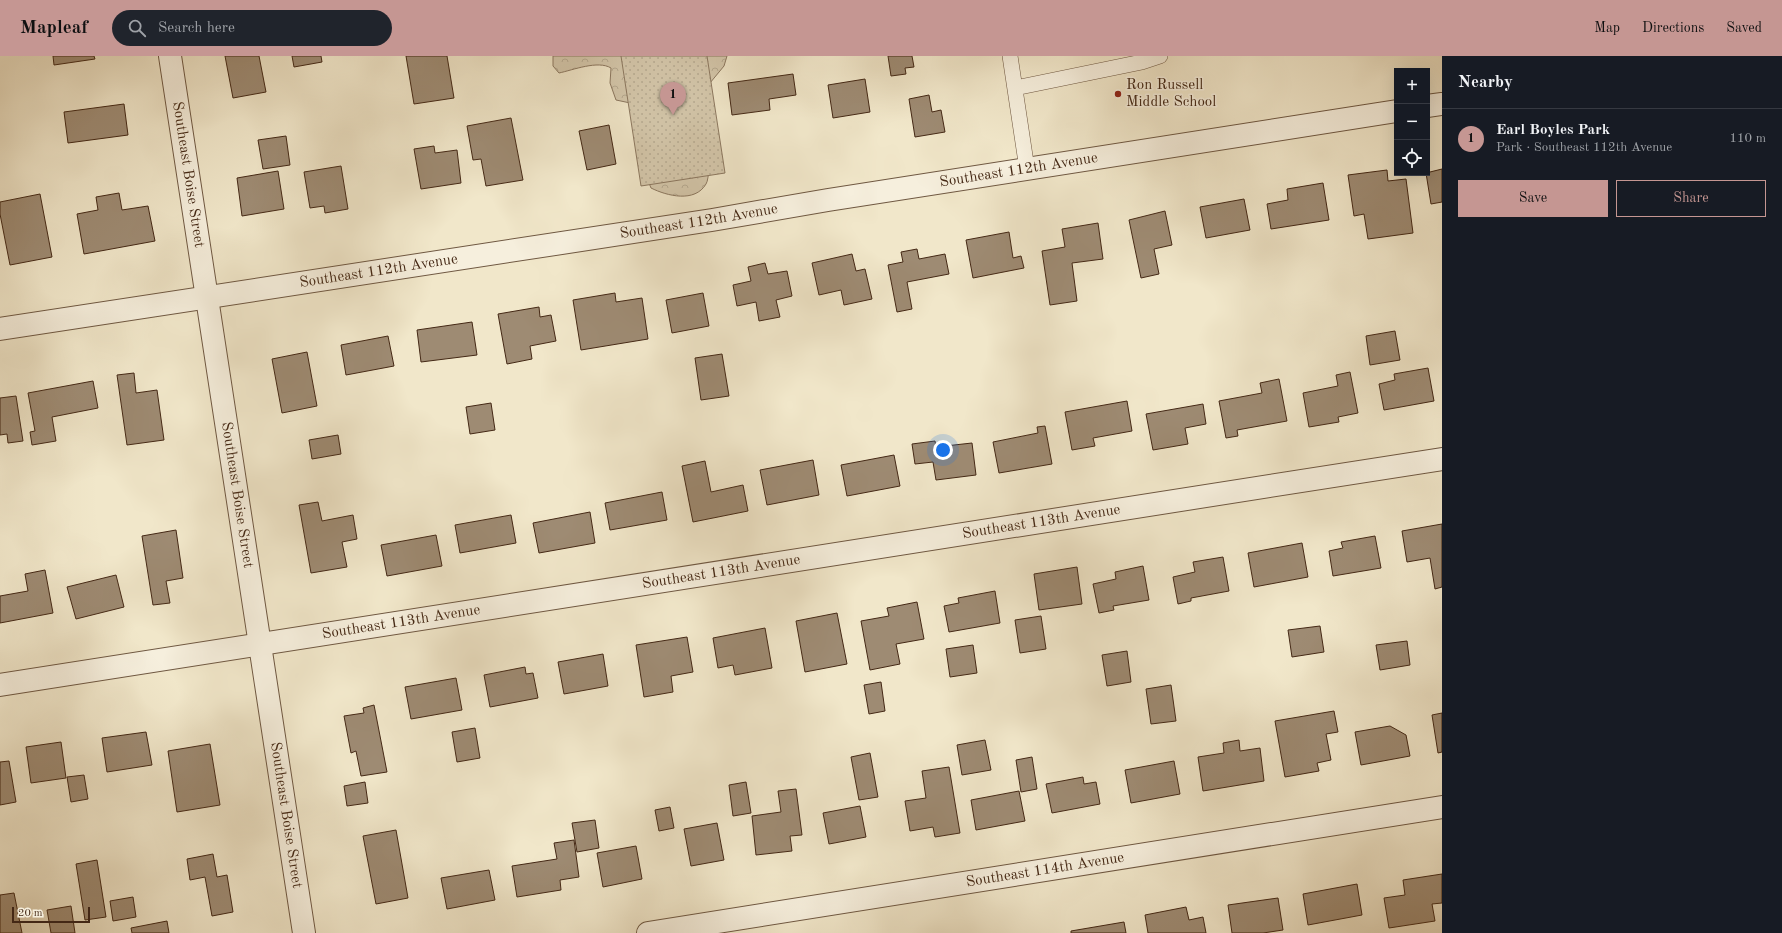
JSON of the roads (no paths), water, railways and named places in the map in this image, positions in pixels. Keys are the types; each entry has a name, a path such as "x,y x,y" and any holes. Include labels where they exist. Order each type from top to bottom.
{"street":[{"name":"Southeast Boise Street","path":"170,56 304,933"},
{"path":"1430,106 1442,104"},
{"name":"Southeast 112th Avenue","path":"0,329 712,220 1394,111"},
{"name":"Southeast 113th Avenue","path":"0,685 1442,459"},
{"name":"Southeast 114th Avenue","path":"648,933 1442,807"}],"lane":[{"path":"1010,56 1027,169"},
{"path":"1015,88 1142,62 1160,56"}],"place":[{"name":"Ron Russell Middle School","path":"1118,94"},
{"name":"Earl Boyles Park","path":"673,115"}]}
